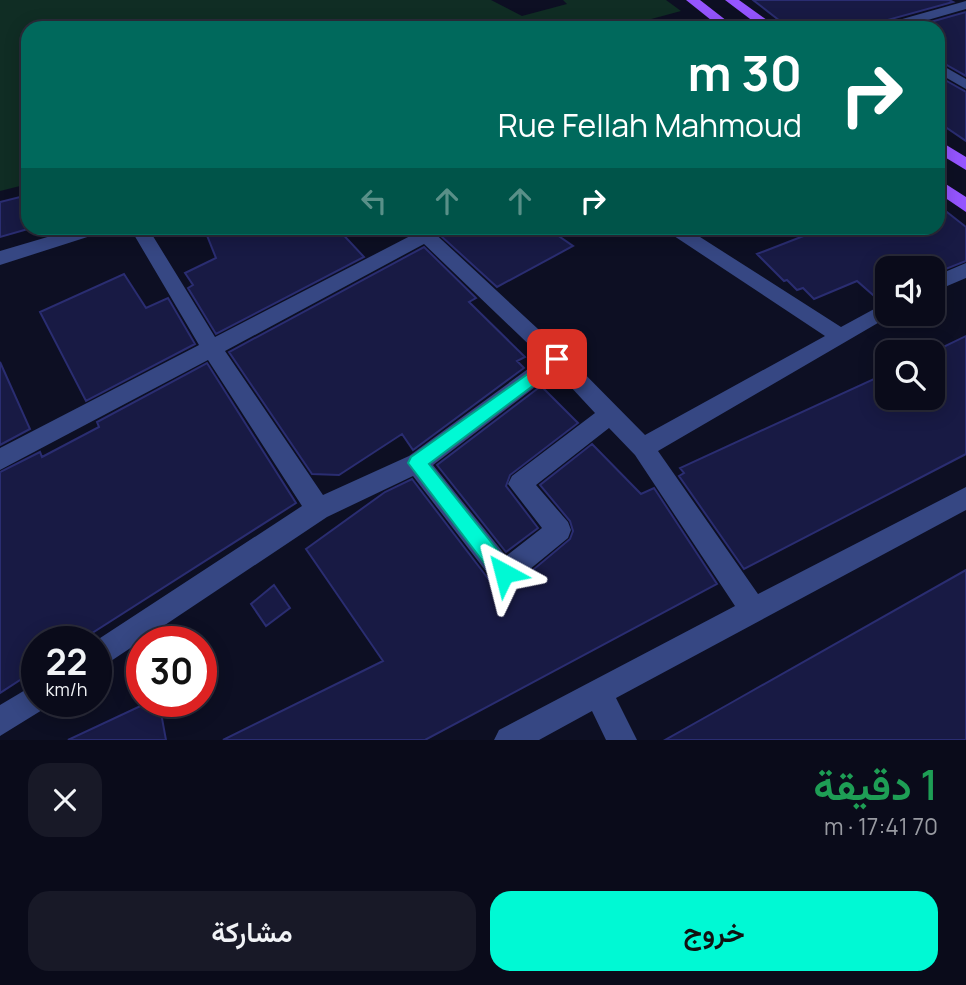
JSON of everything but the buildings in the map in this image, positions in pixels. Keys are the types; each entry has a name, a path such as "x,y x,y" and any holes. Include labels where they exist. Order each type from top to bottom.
{"main road":[{"path":"692,0 720,21"},
{"path":"731,0 761,21"},
{"path":"945,150 966,165"},
{"path":"945,190 966,206"}],"street":[{"path":"908,21 966,2"},
{"path":"945,72 966,85"},
{"path":"0,258 74,235"},
{"path":"143,235 211,347 318,509"},
{"path":"0,460 415,235"},
{"path":"426,235 557,359 643,449 753,610"},
{"path":"685,235 841,337"},
{"path":"945,280 966,270"},
{"path":"643,449 875,317"},
{"path":"112,646 318,509 417,463 557,359"},
{"path":"417,463 504,573 559,530 520,484 611,414"},
{"path":"509,740 966,498"},
{"path":"598,693 622,740"},
{"path":"0,722 21,708"}],"green space":[{"path":"0,0 491,0 522,16 567,4 563,0 666,0 681,11 644,21 21,21 21,186 0,191"}],"route":[{"path":"504,573 417,463 557,359"}]}
